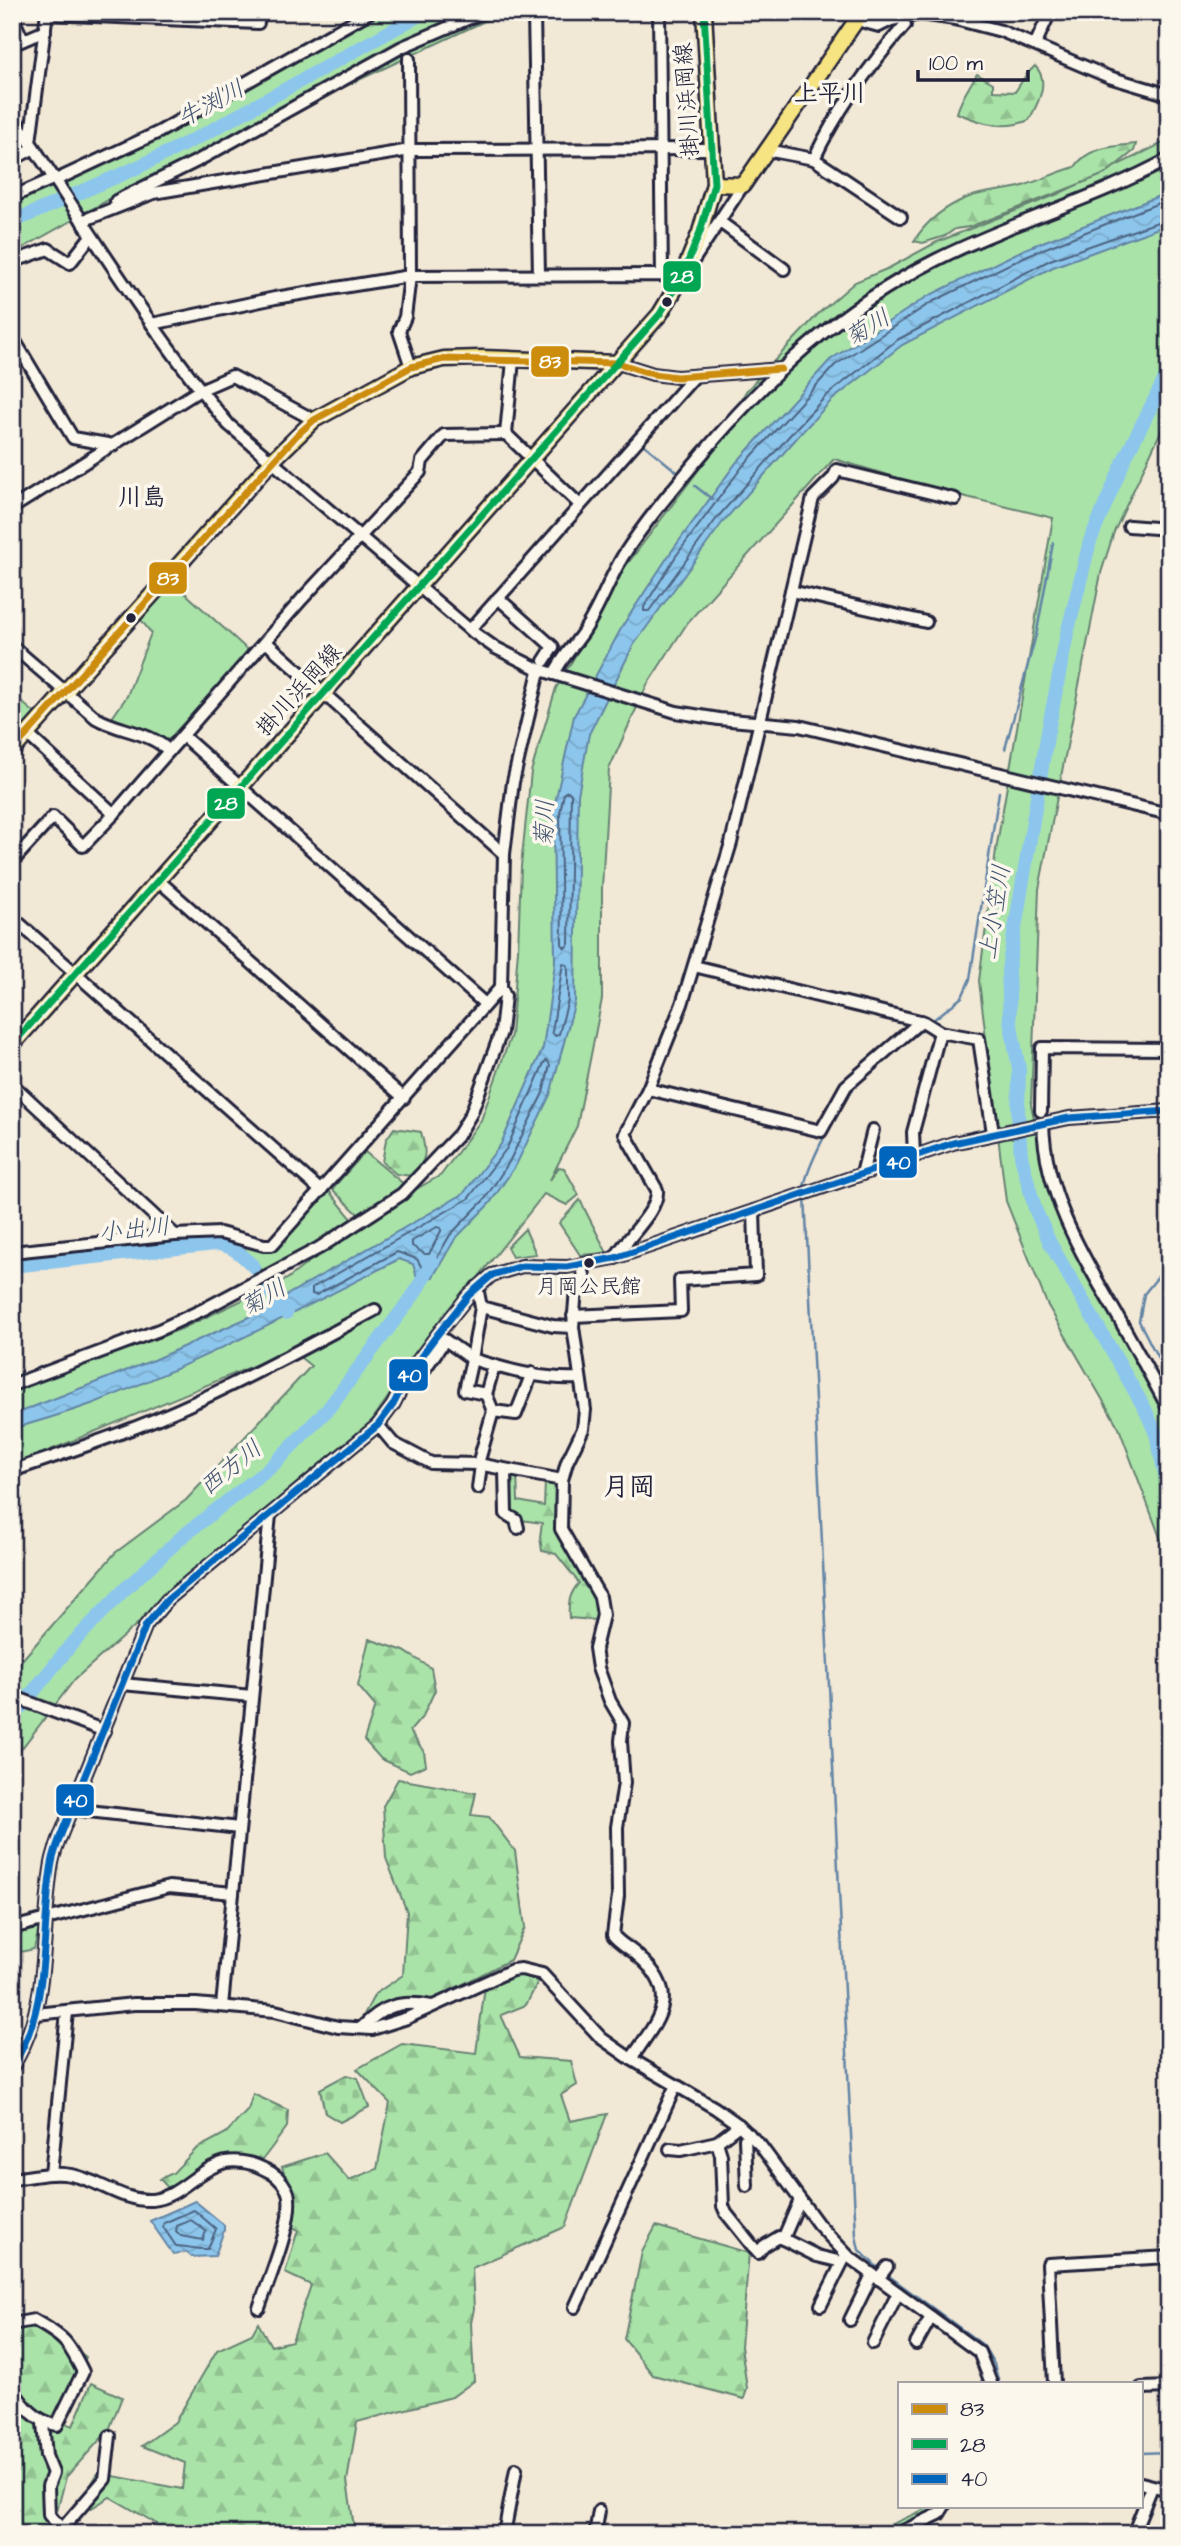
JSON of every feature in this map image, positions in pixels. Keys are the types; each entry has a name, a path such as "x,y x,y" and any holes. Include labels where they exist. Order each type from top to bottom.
{"main road":[{"name":"掛川浜岡線","path":"12,1045 660,314 681,279 700,232 714,184 704,12"},
{"path":"743,186 859,16"},
{"name":"掛川浜岡線","path":"714,184 743,186"},
{"path":"12,751 272,460 314,420 411,367 444,359 618,363"}],"street":[{"path":"12,160 32,145 47,13 258,23 258,12"},
{"path":"12,197 159,132 370,12"},
{"path":"87,219 93,213 197,161 402,47 484,12"},
{"path":"659,12 662,275"},
{"path":"1035,45 1050,12"},
{"path":"1154,12 1169,14"},
{"path":"534,14 539,275"},
{"path":"859,16 878,26 891,20 920,14 956,19 1001,31 1110,77 1169,95"},
{"path":"12,16 23,40"},
{"path":"814,159 822,141 873,62 905,25"},
{"path":"12,45 44,30"},
{"path":"410,59 410,276 405,317 399,331 411,367"},
{"path":"12,115 55,179 87,219 91,236 152,324 229,425 470,630 513,658 676,712 829,732 1169,814"},
{"path":"87,219 153,193 410,150 714,149"},
{"path":"766,150 814,159 901,218"},
{"path":"555,674 560,660 584,630 624,555 653,516 735,415 808,343 882,290 936,260 988,236 1118,184 1169,159"},
{"path":"152,324 410,276 662,275 681,279 743,186"},
{"path":"720,222 784,269"},
{"path":"12,262 48,249 70,262 91,236"},
{"path":"12,336 74,438 113,445"},
{"path":"506,434 513,360"},
{"path":"618,363 653,374 694,377 781,369"},
{"path":"12,508 200,390 232,376 314,420"},
{"path":"470,630 694,377"},
{"path":"12,862 53,817 83,846 360,535 420,472 422,461 444,435 506,434 580,505"},
{"path":"615,1258 622,1244 654,1208 658,1198 657,1190 625,1134 648,1089 694,966 731,843 813,498 838,470 955,499"},
{"path":"1129,526 1169,529"},
{"path":"791,591 926,622"},
{"path":"498,598 553,647 544,661"},
{"path":"266,642 504,854"},
{"path":"12,646 82,708 110,726 152,737 169,751"},
{"path":"12,1385 159,1330 319,1248 402,1194 459,1134 471,1114 501,1032 505,996 501,987 504,854 513,782 538,675"},
{"path":"27,734 114,814"},
{"path":"183,736 485,1004"},
{"path":"158,880 404,1098"},
{"path":"12,917 321,1191"},
{"path":"694,966 979,1039 993,1133"},
{"path":"12,1252 175,1235 220,1233 272,1245 501,987"},
{"path":"648,1089 821,1131 846,1086 929,1026"},
{"path":"914,1156 913,1132 929,1026"},
{"path":"1041,1111 1042,1048 1169,1049"},
{"path":"12,1084 175,1235"},
{"path":"12,2067 27,2041 36,2014 52,1861 140,1639 156,1612 379,1425 393,1405 409,1373 477,1287 492,1275 522,1266 581,1265 615,1258 914,1156 993,1133 1112,1114 1169,1111"},
{"path":"1043,1123 1048,1169 1068,1229 1169,1410"},
{"path":"862,1174 873,1130"},
{"path":"481,1307 553,1326 681,1311 680,1280 756,1275 754,1211"},
{"path":"581,1265 584,1275 576,1287 573,1322 585,1410 583,1429 567,1462 562,1480 561,1529 600,1597 603,1615 595,1648 600,1678 623,1723 621,1741 624,1783 617,1827 618,1896 613,1935 651,1969 663,1990 664,2003 658,2019 631,2059"},
{"path":"477,1287 481,1307 466,1390 486,1394"},
{"path":"12,1471 138,1427 191,1404 269,1367 375,1310"},
{"path":"409,1373 420,1376 445,1340 472,1359 494,1366 559,1379 580,1378"},
{"path":"478,1488 480,1465 493,1411 486,1394 494,1366"},
{"path":"493,1411 516,1414 532,1373"},
{"path":"379,1425 393,1443 430,1464 480,1465 562,1480"},
{"path":"505,1470 506,1514 516,1520 518,1528"},
{"path":"222,2006 270,1515"},
{"path":"122,1684 252,1696"},
{"path":"12,1696 105,1731"},
{"path":"71,1809 239,1828"},
{"path":"12,1928 169,1887 233,1893"},
{"path":"36,2014 146,2003 222,2006 275,2011 338,2027 372,2029 407,2018 512,1970 529,1970 542,1974 601,2038 631,2059 715,2108 749,2134 844,2258 898,2293 979,2352 991,2382"},
{"path":"361,2028 387,2007 405,2004 432,2006"},
{"path":"51,2174 67,2012"},
{"path":"575,2307 676,2085"},
{"path":"670,2149 681,2150 717,2142 739,2125"},
{"path":"747,2186 745,2138 749,2134"},
{"path":"717,2142 721,2155 722,2193 726,2213 758,2253 764,2245 779,2237 817,2256 844,2258"},
{"path":"12,2179 51,2174 71,2175 130,2198 149,2200 167,2198 218,2164 255,2164 273,2173 287,2190 290,2209 259,2308"},
{"path":"783,2239 800,2200"},
{"path":"1054,2382 1048,2264 1169,2257"},
{"path":"821,2305 844,2258"},
{"path":"850,2320 875,2277 887,2267"},
{"path":"873,2343 898,2293"},
{"path":"916,2344 931,2317"},
{"path":"12,2324 34,2320 58,2333 70,2344 83,2372 57,2425 43,2423 12,2389"},
{"path":"1142,2388 1169,2387"},
{"path":"43,2423 46,2456 53,2473 48,2486 50,2515 60,2531 105,2479 110,2436"},
{"path":"504,2534 516,2469"},
{"path":"1142,2483 1169,2490"},
{"path":"1133,2534 1152,2487"},
{"path":"897,2534 939,2514 943,2508"},
{"path":"595,2534 600,2511"}],"green space":[{"path":"381,12 504,12 135,185 12,254 12,202"},
{"path":"1035,66 1040,72 1042,86 1039,100 1029,120 1002,125 984,123 957,113 977,74 993,83 993,91 1015,92"},
{"path":"1169,140 1169,414 1114,532 1101,573 1039,889 1031,1105 1045,1168 1159,1399 1169,1426 1169,1575 1164,1548 1119,1428 1047,1304 1006,1201 979,981 996,850 1053,518 942,491 834,459 688,622 647,685 609,769 602,888 602,999 577,1126 550,1180 559,1167 564,1168 579,1195 567,1205 544,1194 421,1350 370,1423 305,1476 75,1679 12,1761 12,1673 115,1553 186,1500 311,1366 291,1350 12,1466 12,1392 181,1329 287,1279 367,1217 441,1175 481,1120 511,1035 521,866 531,772 556,688 619,575 713,451 746,391 819,313 855,282 889,268 937,242 1058,194"},
{"path":"1136,144 1134,151 1105,174 969,227 955,229 945,236 923,243 914,241 931,220 961,201 976,195 1030,184 1075,167 1080,160 1094,151"},
{"path":"174,583 250,652 168,740 116,724 112,718 127,696 151,633 139,617"},
{"path":"12,694 36,714 12,741"},
{"path":"394,1128 421,1132 424,1156 412,1176 396,1174 382,1162 386,1140"},
{"path":"365,1152 406,1186 359,1215 332,1189"},
{"path":"329,1191 352,1219 265,1274 236,1239 272,1244"},
{"path":"580,1200 607,1253 580,1255 559,1223"},
{"path":"525,1229 536,1254 512,1257 507,1247"},
{"path":"517,1472 518,1501 544,1506 545,1482 557,1482 557,1512 588,1583 598,1614 595,1620 569,1618 570,1599 579,1583 556,1554 542,1551 542,1523 521,1520 509,1511 505,1473"},
{"path":"369,1639 404,1651 431,1668 435,1690 423,1716 410,1731 424,1752 426,1765 410,1772 381,1759 364,1740 375,1706 358,1686"},
{"path":"398,1779 476,1793 471,1815 489,1817 515,1851 525,1927 510,1960 432,2000 390,2002 359,2024 375,1994 403,1975 407,1912 386,1858 383,1806"},
{"path":"39,1928 34,1949 16,1953 12,1934"},
{"path":"522,1974 538,1982 526,2005 501,2015 520,2057 571,2061 577,2085 561,2095 570,2121 607,2114 565,2227 472,2268 474,2381 452,2397 357,2422 347,2481 355,2534 164,2534 164,2528 110,2497 90,2509 78,2506 98,2473 182,2489 185,2463 142,2446 175,2422 217,2350 252,2334 258,2323 271,2346 292,2341 311,2285 285,2273 298,2230 289,2225 296,2208 282,2167 325,2153 349,2180 377,2169 390,2103 357,2069 402,2044 476,2053 485,1987"},
{"path":"346,2075 358,2078 369,2107 340,2122 325,2113 320,2089"},
{"path":"253,2094 288,2110 287,2127 263,2159 236,2155 202,2167 170,2190 160,2179 173,2173 196,2149 226,2133 248,2110"},
{"path":"656,2226 749,2253 741,2346 747,2388 744,2399 653,2375 624,2339 642,2252"},
{"path":"12,2324 45,2326 86,2357 59,2421 73,2426 91,2383 122,2397 109,2430 66,2477 49,2534 12,2534"},
{"path":"928,2508 949,2508 933,2526 930,2534 884,2534 890,2525"}],"water":[{"path":"1169,192 1169,224 1053,267 902,345 831,401 722,523 633,646 589,734 578,795 575,1001 550,1095 516,1165 490,1203 455,1239 433,1277 417,1278 413,1264 399,1259 172,1371 94,1403 12,1429 12,1415 151,1361 245,1319 463,1194 501,1144 543,1048 555,963 553,812 574,716 623,625 671,552 736,463 830,360 928,296 1025,249"},
{"path":"195,2201 224,2225 215,2256 192,2257 186,2252 173,2254 150,2221"}],"waterway":[{"name":"牛渕川","path":"12,222 134,169 201,136 425,12"},
{"name":"上小笠川","path":"1169,371 1125,458 1090,541 1067,634 1048,731 1008,970 1010,1020 1019,1069 1021,1156 1035,1209 1050,1243 1145,1409 1156,1434 1169,1492"},
{"path":"638,447 643,444 676,471"},
{"path":"695,486 712,499"},
{"path":"1005,749 1037,631 1053,543"},
{"path":"932,1021 962,997 970,979 999,792"},
{"path":"804,1189 817,1152 848,1096 870,1072 924,1028"},
{"path":"805,1196 856,2236 859,2250 878,2268"},
{"name":"小出川","path":"12,1266 215,1244 232,1248 254,1267"},
{"name":"西方川","path":"12,1718 70,1646 124,1590 183,1536 271,1467 328,1409 415,1293 432,1262"},
{"path":"1169,1263 1144,1294 1139,1321 1169,1380"},
{"name":"小出川","path":"266,1286 286,1313"},
{"path":"889,2276 983,2345 994,2364 999,2382"},
{"path":"1142,2453 1169,2452"}],"transit line":[{"name":"28","path":"12,1045 660,314 681,279 700,232 714,184 704,12"},
{"name":"83","path":"12,751 296,436 314,420 411,367 444,359 618,363 653,374 677,377 781,369"},
{"name":"40","path":"12,2067 25,2044 39,1994 48,1889 55,1851 146,1625 167,1600 378,1425 393,1405 411,1370 437,1335 469,1295 492,1275 522,1266 567,1267 615,1258 953,1143 1069,1118 1169,1111"}],"place":[{"name":"月岡公民館","path":"589,1263"}],"district":[{"name":"上平川","path":"830,94"},
{"name":"川島","path":"142,498"},
{"name":"月岡","path":"629,1487"}],"water label":[{"name":"菊川","path":"868,328"},
{"name":"菊川","path":"545,823"},
{"name":"菊川","path":"264,1298"}]}
